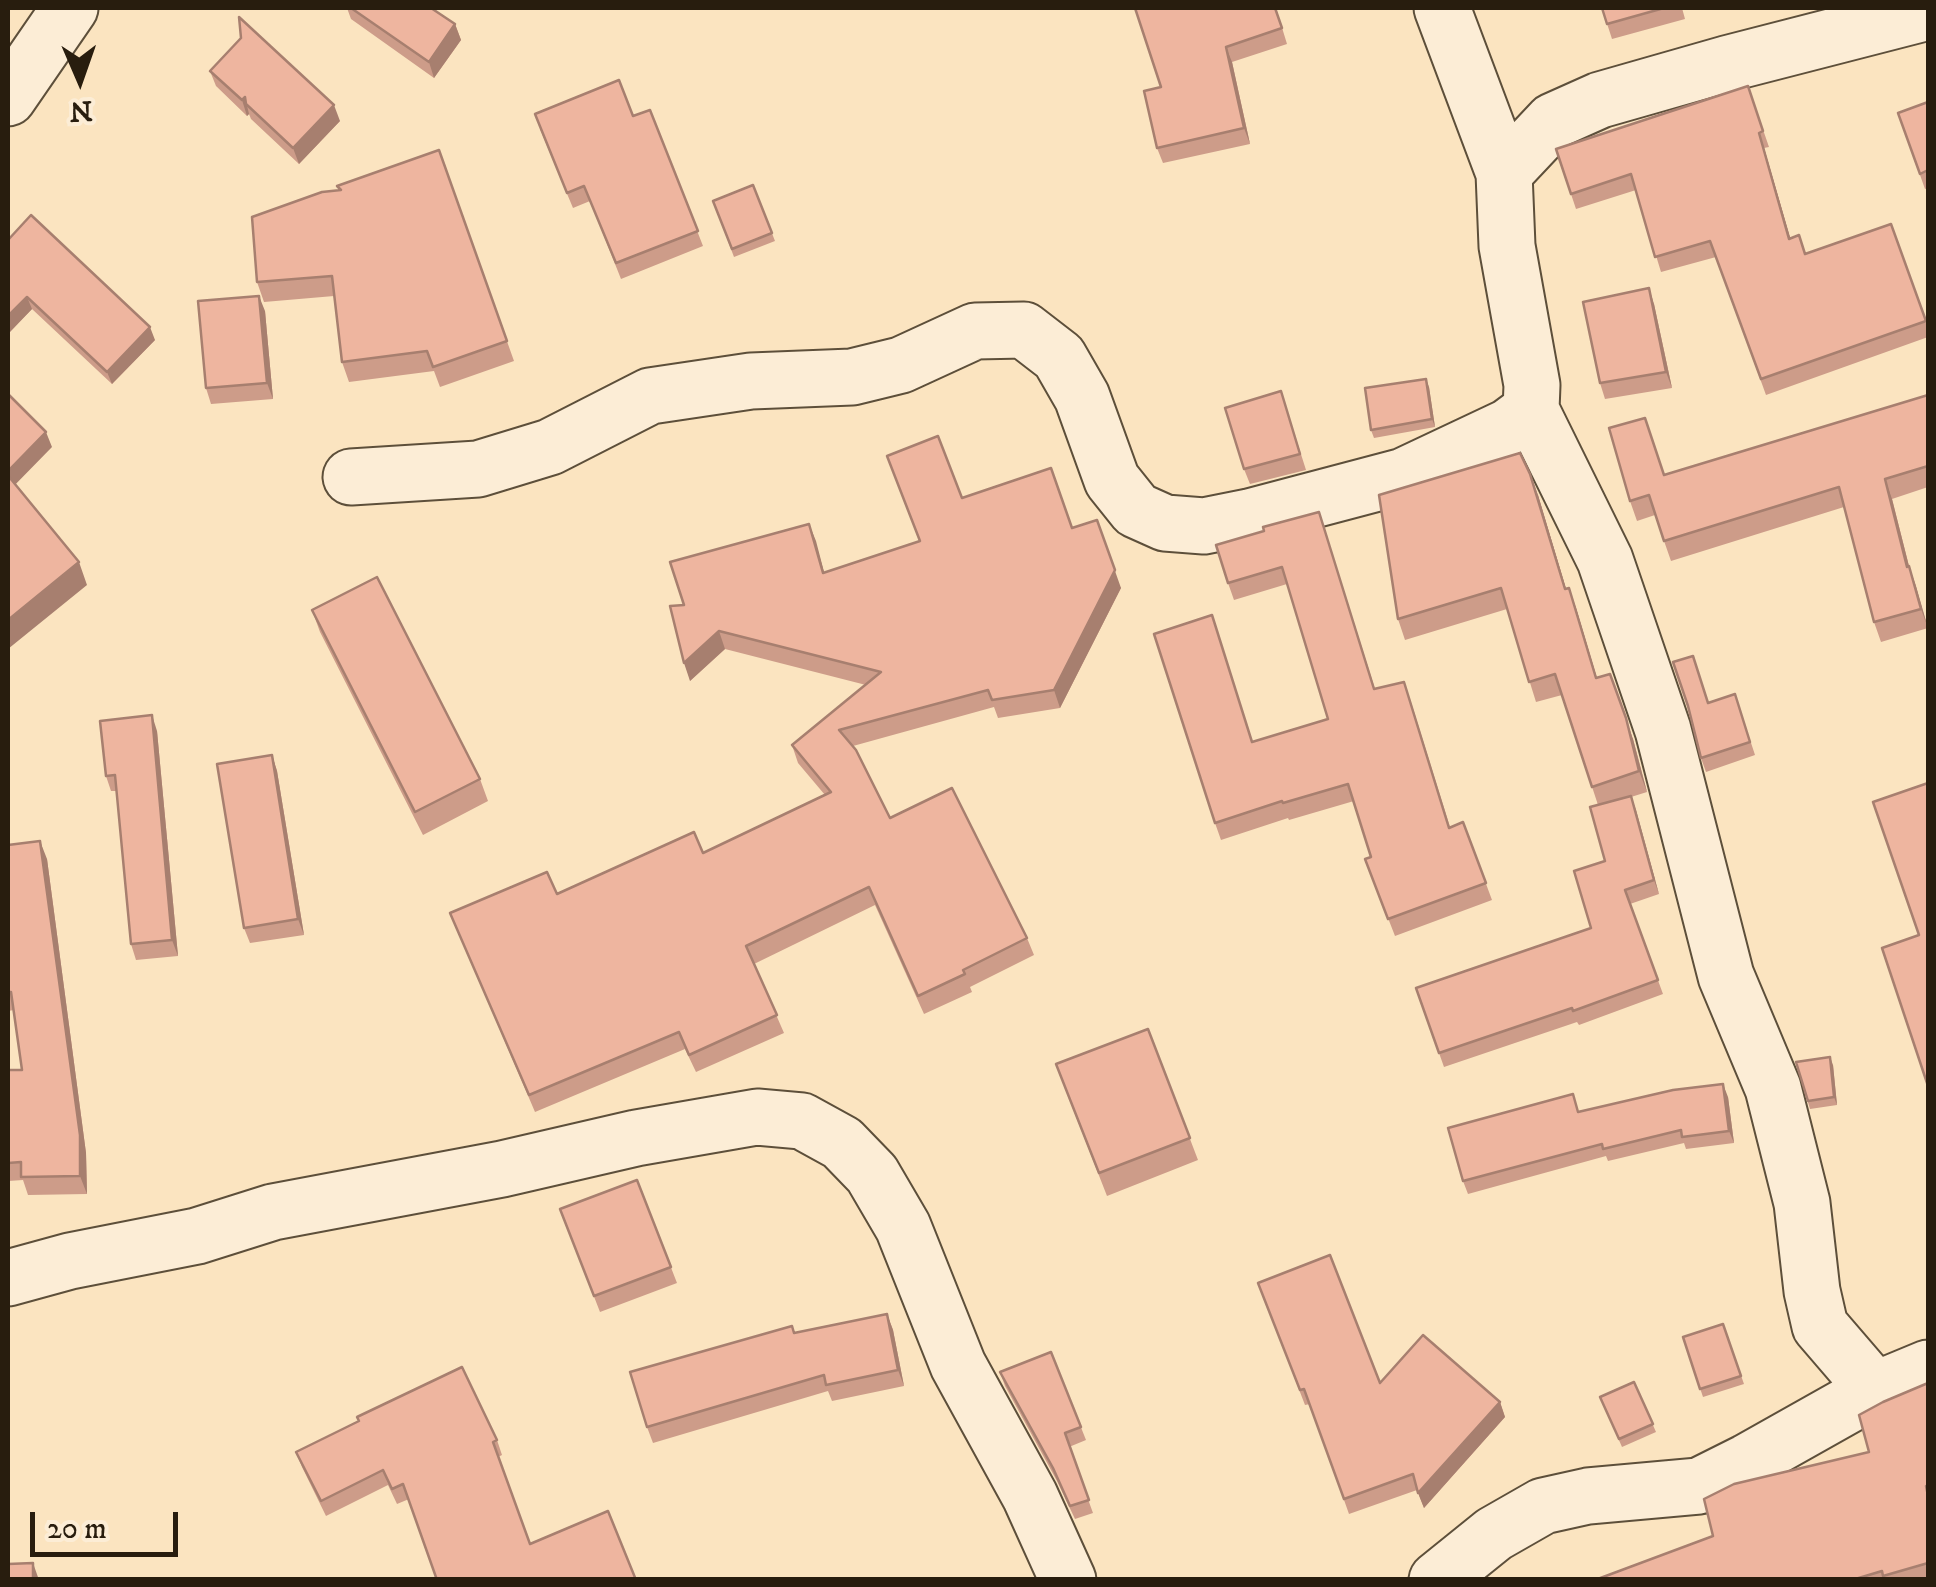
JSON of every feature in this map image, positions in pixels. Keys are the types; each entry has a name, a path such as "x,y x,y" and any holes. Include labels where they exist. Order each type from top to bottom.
{"street":[{"path":"8,98 70,8"},
{"path":"1442,8 1504,174 1507,246 1532,385 1531,410 1605,560 1664,730 1726,976 1773,1088 1802,1204 1820,1326 1912,1382"},
{"path":"1504,174 1553,121 1600,100 1928,12"},
{"path":"351,477 478,468 550,447 650,396 751,381 852,377 901,365 975,330 1024,330 1059,357 1082,397 1112,480 1136,510 1165,523 1204,526 1404,476 1508,427 1531,410"},
{"path":"8,1278 197,1236 273,1212 502,1169 636,1138 757,1117 802,1121 842,1142 872,1174 903,1228 958,1365 1030,1496 1068,1580"},
{"path":"1438,1580 1494,1534 1543,1506 1588,1496 1699,1486 1912,1382"}],"building":[{"path":"351,8 431,8 455,24 429,62"},
{"path":"1135,8 1275,8 1282,28 1226,47 1244,128 1157,148 1144,91 1161,87"},
{"path":"1602,8 1664,8 1607,24"},
{"path":"239,17 334,105 293,148 246,104 245,97 242,100 210,71 241,38"},
{"path":"619,80 633,116 650,110 698,231 616,263 584,186 567,193 535,114"},
{"path":"1748,86 1789,239 1799,235 1805,254 1891,224 1926,321 1761,379 1710,241 1655,257 1631,174 1571,194 1556,149"},
{"path":"1928,102 1928,170 1920,174 1898,113"},
{"path":"439,150 507,341 433,367 427,351 342,362 332,276 257,282 252,217 322,192 341,190 337,186"},
{"path":"753,185 772,233 732,249 713,201"},
{"path":"31,215 150,327 107,372 27,297 8,316 8,240"},
{"path":"1649,288 1666,372 1600,383 1583,302"},
{"path":"259,296 267,383 206,388 198,301"},
{"path":"1426,379 1432,419 1371,430 1365,388"},
{"path":"1281,391 1300,454 1244,469 1225,408"},
{"path":"8,394 46,432 8,471"},
{"path":"1928,395 1928,466 1885,479 1921,609 1874,622 1839,487 1664,541 1649,495 1630,501 1609,428 1645,418 1664,475"},
{"path":"938,436 962,498 1051,468 1072,528 1097,520 1115,570 1054,690 992,700 988,690 839,730 856,750 890,818 952,788 1027,938 918,996 869,887 746,946 777,1015 689,1055 679,1032 529,1095 450,913 547,872 557,894 694,832 703,853 831,792 792,745 881,672 719,631 684,663 670,606 684,605 670,562 809,524 823,573 920,541 887,456"},
{"path":"1520,453 1565,589 1569,588 1596,678 1610,674 1639,771 1592,787 1555,674 1529,682 1501,588 1398,619 1379,495"},
{"path":"10,478 79,562 8,620 8,481"},
{"path":"1319,512 1374,689 1404,682 1449,828 1463,822 1486,883 1388,919 1365,859 1371,857 1348,784 1215,823 1154,634 1212,615 1252,742 1328,719 1282,567 1228,583 1216,545"},
{"path":"377,577 480,779 415,812 312,610"},
{"path":"1693,656 1708,703 1735,694 1750,742 1701,758 1673,662"},
{"path":"152,715 172,940 131,944 115,775 106,776 100,721"},
{"path":"272,755 298,919 244,928 217,764"},
{"path":"1928,783 1928,1086 1882,948 1919,935 1873,802"},
{"path":"1631,796 1654,880 1625,890 1658,980 1439,1053 1416,988 1591,928 1574,871 1605,861 1590,807"},
{"path":"40,841 80,1135 80,1176 21,1177 21,1162 8,1163 8,1070 22,1070 8,992 8,845"},
{"path":"1148,1029 1190,1138 1099,1173 1056,1064"},
{"path":"1830,1057 1834,1097 1808,1101 1796,1062"},
{"path":"1723,1084 1729,1131 1682,1137 1681,1130 1603,1149 1602,1144 1463,1181 1448,1128 1573,1094 1578,1112 1673,1090"},
{"path":"637,1180 671,1267 594,1296 560,1209"},
{"path":"1330,1255 1380,1383 1423,1335 1500,1402 1418,1493 1413,1474 1344,1499 1304,1389 1300,1390 1258,1283"},
{"path":"887,1314 898,1370 826,1385 824,1375 647,1427 630,1372 792,1326 794,1333"},
{"path":"1723,1324 1741,1376 1700,1389 1683,1337"},
{"path":"1051,1352 1081,1427 1065,1433 1089,1500 1070,1506 1000,1372"},
{"path":"462,1367 497,1440 493,1442 530,1544 608,1511 636,1580 437,1580 403,1484 392,1489 383,1470 321,1501 296,1452 359,1421 357,1417"},
{"path":"1634,1382 1653,1424 1619,1439 1600,1397"},
{"path":"1928,1383 1928,1563 1852,1580 1595,1580 1713,1536 1704,1499 1734,1484 1869,1452 1859,1415"},
{"path":"33,1563 33,1580 8,1580 8,1564"}]}
